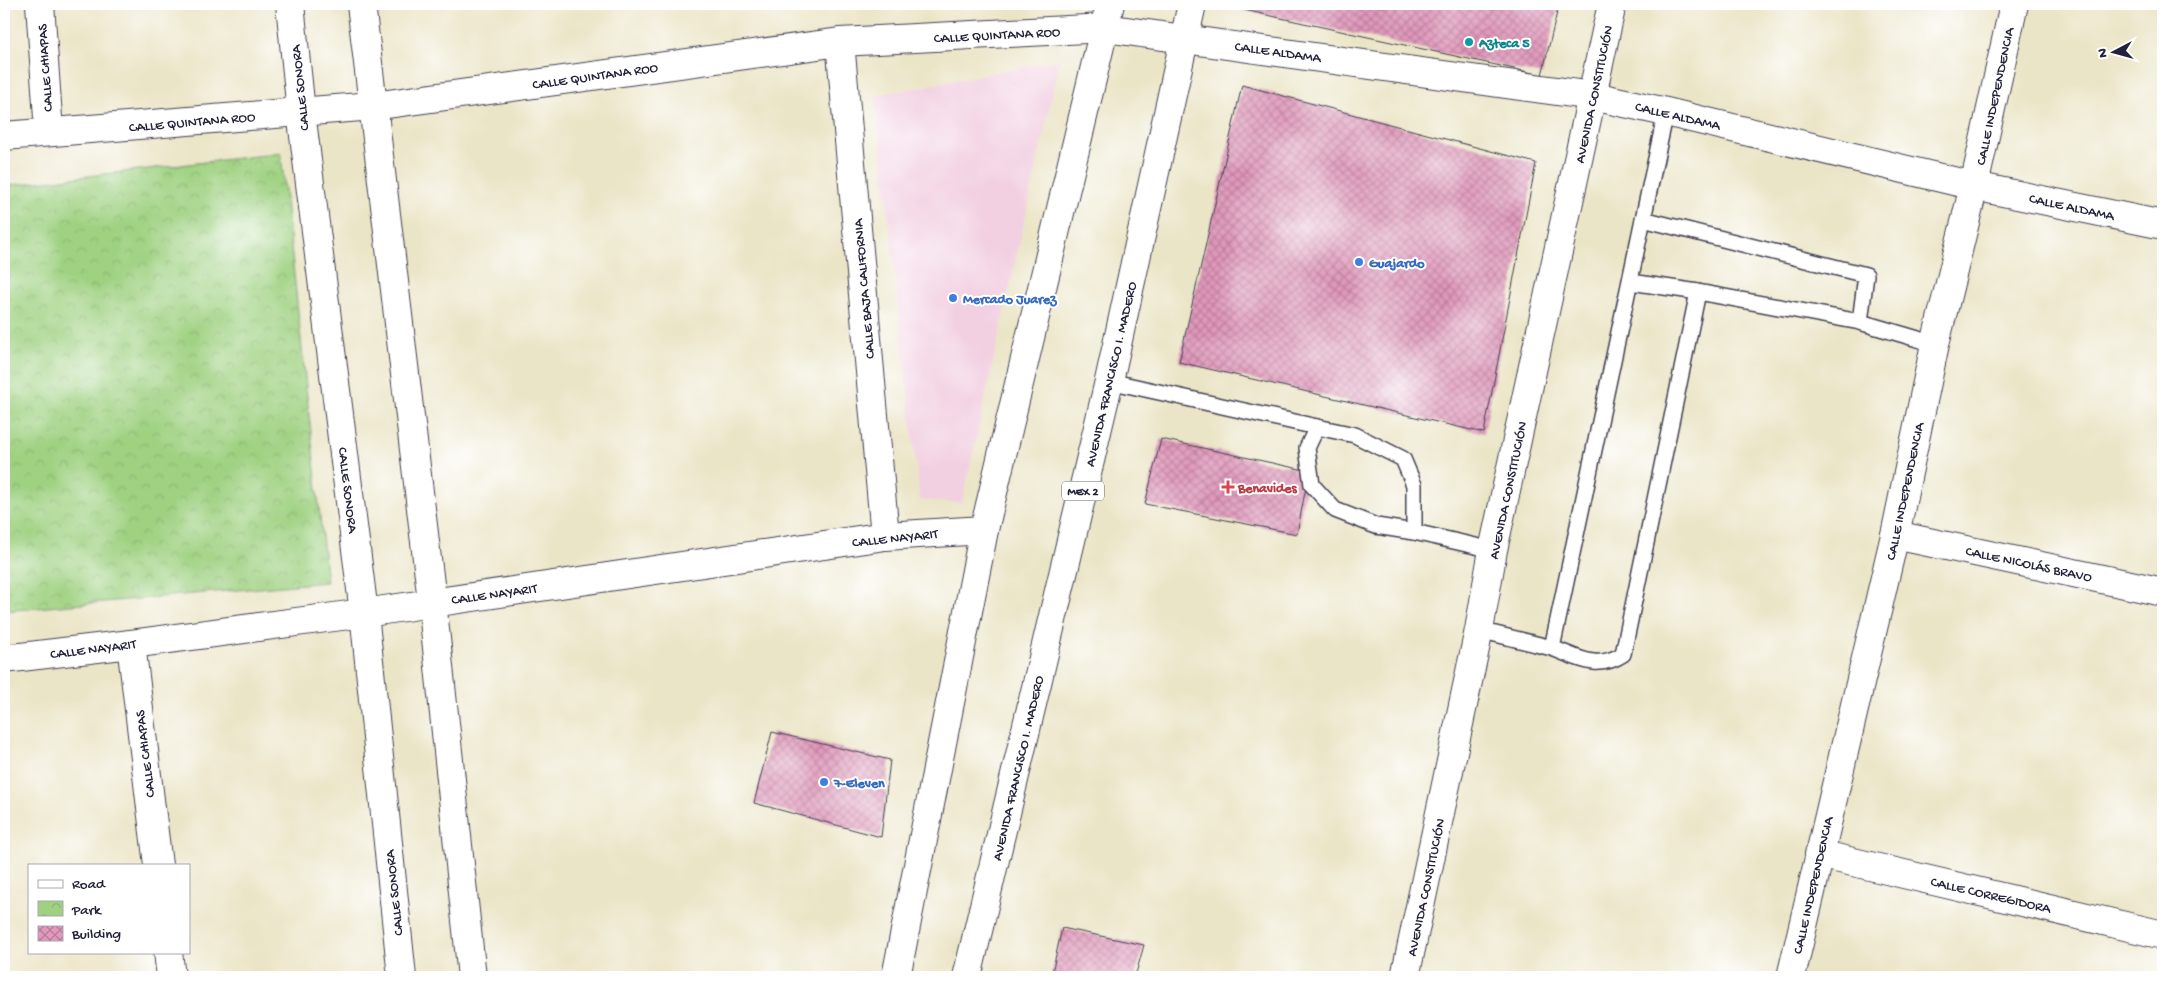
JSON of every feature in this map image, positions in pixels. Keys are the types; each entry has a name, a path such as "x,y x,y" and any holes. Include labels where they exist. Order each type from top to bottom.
{"street":[{"name":"CALLE CHIAPAS","path":"40,4 49,132"},
{"name":"CALLE SONORA","path":"290,4 301,112 364,613 402,977"},
{"path":"361,4 432,602 472,977"},
{"name":"AVENIDA FRANCISCO I. MADERO","path":"967,977 1109,381 1192,4"},
{"name":"AVENIDA CONSTITUCIÓN","path":"1405,977 1479,630 1493,550 1612,4"},
{"name":"CALLE INDEPENDENCIA","path":"1791,977 1895,535 1936,344 1974,186 2014,4"},
{"name":"CALLE QUINTANA ROO","path":"4,136 373,106 840,42 1108,16 1186,38"},
{"path":"896,977 984,530 1108,16"},
{"name":"CALLE ALDAMA","path":"1186,38 1593,96 1974,186 2163,225"},
{"name":"CALLE BAJA CALIFORNIA","path":"840,42 885,536"},
{"name":"CALLE NAYARIT","path":"4,659 364,613 885,536 984,530"},
{"name":"CALLE NICOLÁS BRAVO","path":"1895,535 2163,592"},
{"name":"CALLE CHIAPAS","path":"131,644 158,864"},
{"name":"CALLE CORREGIDORA","path":"1819,854 2163,935"},
{"path":"168,954 171,977"}],"lane":[{"path":"1552,648 1666,112"},
{"path":"1643,220 1866,275 1860,322"},
{"path":"1631,282 1698,292 1860,322 1936,344"},
{"path":"1479,630 1552,648 1596,664 1611,662 1623,654 1698,292"},
{"path":"1109,381 1355,435 1403,459 1414,485 1414,532"},
{"path":"1317,427 1307,448 1312,485 1335,510 1376,526 1414,532 1493,550"}],"shaded area":[{"name":"Mercado Juarez","path":"1060,60 962,503 920,500 875,96"}],"green space":[{"path":"281,153 327,582 4,611 4,186"}],"building":[{"name":"Azteca 5","path":"1236,4 1559,4 1542,75 1235,8"},
{"name":"Guajardo","path":"1242,85 1536,163 1484,433 1179,362"},
{"name":"Benavides","path":"1161,439 1309,471 1297,534 1145,504"},
{"name":"7-Eleven","path":"772,732 890,760 881,837 754,803"},
{"path":"1062,928 1144,945 1135,977 1051,977"}],"place":[{"name":"Azteca 5","path":"1469,42"},
{"name":"Guajardo","path":"1359,262"},
{"name":"Mercado Juarez","path":"953,298"},
{"name":"Benavides","path":"1228,487"},
{"name":"7-Eleven","path":"824,782"}]}
